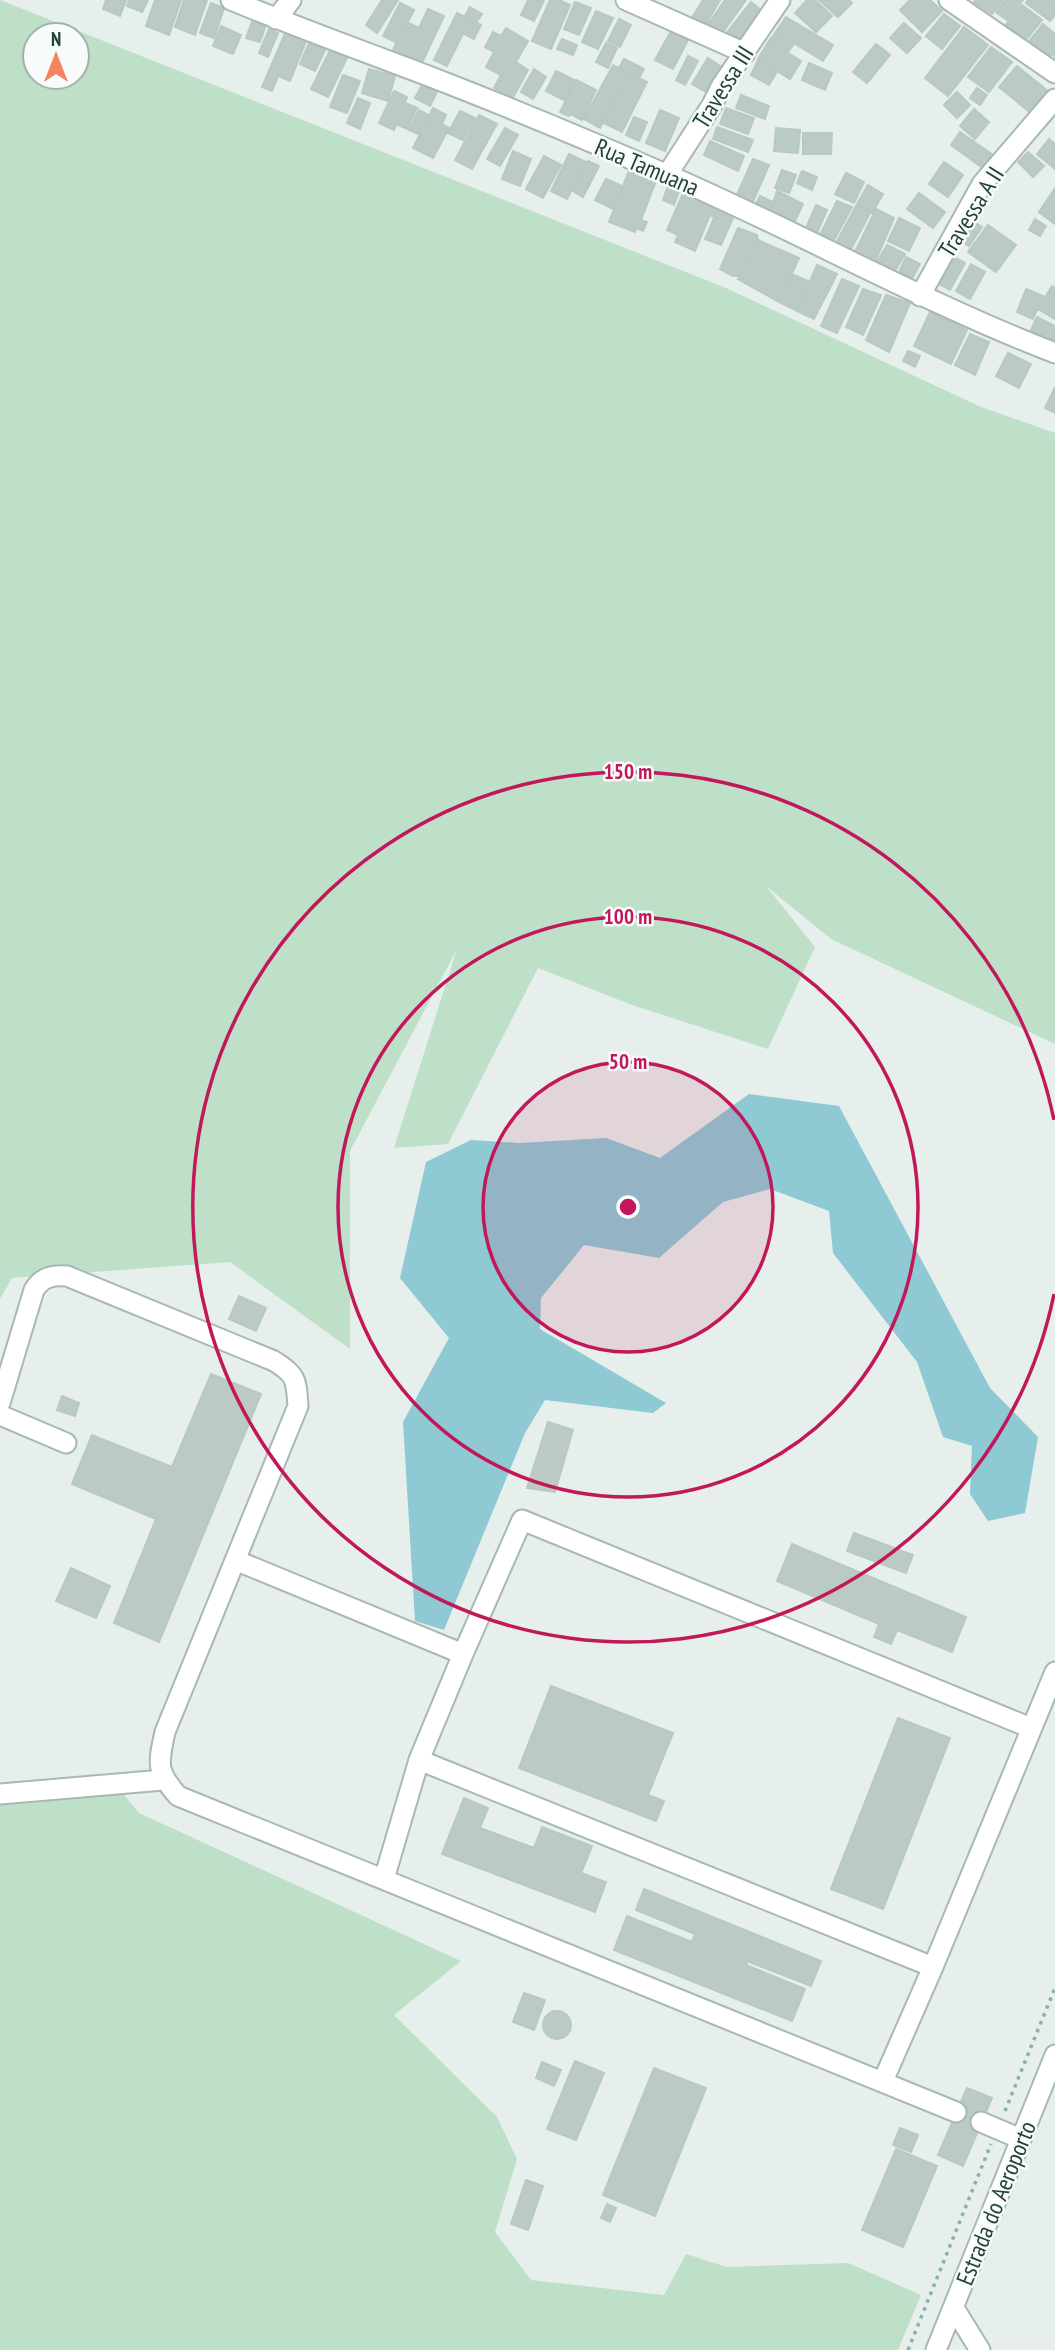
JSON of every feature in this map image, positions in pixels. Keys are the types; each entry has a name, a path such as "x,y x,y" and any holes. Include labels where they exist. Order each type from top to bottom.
{"street":[{"name":"Rua Tamuana","path":"231,0 450,85 667,175 754,213 920,296 1055,353"},
{"path":"276,19 291,0"},
{"path":"626,0 745,53"},
{"name":"Travessa III","path":"667,175 712,106 722,85 780,0"},
{"path":"949,0 1055,73"},
{"name":"Travessa A II","path":"920,296 982,184 1055,99"},
{"path":"0,1403 34,1290 38,1282 52,1275 67,1276 274,1361 291,1371 297,1388 298,1406 164,1732 159,1759 163,1780 178,1796 957,2112"},
{"path":"0,1415 66,1443"},
{"path":"384,1879 419,1760 522,1520 1031,1728"},
{"path":"235,1560 463,1654"},
{"path":"883,2081 1055,1672"},
{"path":"419,1760 933,1966"},
{"path":"0,1794 163,1780"},
{"name":"Estrada do Aeroporto","path":"936,2350 1055,2055"},
{"path":"989,2125 1021,2139"},
{"path":"954,2308 980,2350"}],"path":[{"path":"908,2350 989,2125 1055,1988"}],"green space":[{"path":"0,0 53,21 21,21 21,91 91,91 91,36 726,288 981,407 1055,433 1055,1044 831,939 766,886 815,947 768,1049 632,1005 538,968 448,1144 394,1148 457,949 350,1151 350,1349 230,1262 12,1278 0,1299"},
{"path":"119,1789 139,1813 461,1961 394,2015 497,2117 517,2159 495,2232 531,2280 664,2295 686,2254 727,2267 848,2263 921,2295 898,2350 0,2350 0,1804"}],"water":[{"path":"749,1094 839,1106 990,1388 1038,1437 1025,1513 988,1521 970,1494 972,1446 943,1437 917,1362 833,1253 829,1211 770,1189 723,1202 659,1258 584,1245 541,1298 540,1329 666,1403 653,1413 545,1400 525,1433 444,1630 415,1621 403,1422 449,1338 400,1278 426,1162 471,1140 519,1143 606,1138 660,1158"}],"building":[{"path":"106,0 126,0 120,16 103,9"},
{"path":"129,0 148,0 142,12 127,6"},
{"path":"155,0 181,0 169,35 146,26"},
{"path":"184,0 207,0 195,35 175,27"},
{"path":"382,0 398,0 377,33 366,25"},
{"path":"528,0 544,0 534,21 521,15"},
{"path":"550,0 559,0 570,5 551,49 532,41"},
{"path":"703,0 720,0 706,24 693,16"},
{"path":"725,0 746,0 721,35 707,26"},
{"path":"807,0 815,0 832,16 816,32 795,13"},
{"path":"819,0 849,0 852,3 838,17"},
{"path":"910,0 930,0 942,11 922,32 900,10"},
{"path":"1002,0 992,14 974,2"},
{"path":"1005,0 1023,0 1007,20 996,12"},
{"path":"1028,0 1055,0 1055,15 1050,21 1026,3"},
{"path":"575,2 591,8 579,35 564,29"},
{"path":"751,2 761,10 736,43 725,35"},
{"path":"211,3 224,8 214,38 200,33"},
{"path":"400,3 414,10 397,43 383,36"},
{"path":"1022,5 1042,20 1022,45 1002,29"},
{"path":"470,7 482,14 476,23 465,16"},
{"path":"428,9 444,16 422,63 393,50 406,22 419,28"},
{"path":"596,11 613,18 598,49 582,42"},
{"path":"457,13 481,25 474,39 450,27"},
{"path":"944,14 960,26 942,49 926,36"},
{"path":"786,17 833,45 823,61 776,32"},
{"path":"253,19 266,24 260,42 246,38"},
{"path":"619,19 631,25 620,47 608,41"},
{"path":"904,23 921,38 907,53 890,38"},
{"path":"1043,24 1055,34 1055,57 1052,54 1048,57 1041,52 1038,55 1026,45"},
{"path":"221,26 241,35 233,54 213,46"},
{"path":"450,27 463,34 447,66 434,60"},
{"path":"964,27 988,45 948,96 925,78"},
{"path":"506,28 528,41 516,62 528,70 512,99 494,88 501,75 486,67 494,52 485,47 493,32 501,36"},
{"path":"269,29 278,33 268,57 259,53"},
{"path":"672,29 689,38 673,69 655,60"},
{"path":"286,31 307,39 290,81 278,76 272,91 262,87"},
{"path":"776,32 794,44 788,52 769,41"},
{"path":"562,39 577,45 573,55 557,49"},
{"path":"769,41 801,61 790,79 758,59"},
{"path":"309,43 325,50 315,71 300,64"},
{"path":"606,43 617,48 608,68 596,62"},
{"path":"876,44 890,55 867,83 853,72"},
{"path":"991,47 1012,62 989,92 968,77"},
{"path":"330,50 347,58 328,97 311,89"},
{"path":"688,56 698,61 685,85 676,80"},
{"path":"708,58 722,67 706,92 692,84"},
{"path":"624,59 644,69 639,78 619,68"},
{"path":"758,60 778,70 769,85 751,75"},
{"path":"809,63 832,73 825,90 802,80"},
{"path":"613,65 629,74 600,128 584,119"},
{"path":"1017,66 1049,92 1032,114 999,87"},
{"path":"369,69 395,76 388,101 362,93"},
{"path":"534,69 546,77 533,99 521,92"},
{"path":"556,71 574,80 564,100 546,91"},
{"path":"629,73 647,82 622,132 604,123"},
{"path":"343,75 360,81 347,113 330,107"},
{"path":"576,80 596,90 582,120 560,112"},
{"path":"423,83 438,90 430,106 415,98"},
{"path":"977,88 987,95 980,105 970,98"},
{"path":"394,91 407,97 405,103 417,108 407,129 396,124 394,130 379,123"},
{"path":"957,92 970,105 957,118 944,105"},
{"path":"741,95 769,106 765,119 736,108"},
{"path":"358,98 370,103 360,129 347,123"},
{"path":"433,108 446,115 442,124 449,128 433,158 413,148"},
{"path":"726,108 754,118 748,134 720,124"},
{"path":"974,109 989,122 975,139 960,126"},
{"path":"419,110 428,115 418,134 409,130"},
{"path":"660,110 679,118 665,151 646,143"},
{"path":"460,111 475,118 463,140 448,133"},
{"path":"479,115 497,124 472,169 455,160"},
{"path":"634,117 647,122 639,141 626,135"},
{"path":"717,127 753,140 748,152 713,139"},
{"path":"505,128 518,135 500,166 487,159"},
{"path":"776,128 800,130 798,153 774,151"},
{"path":"960,132 993,155 983,168 951,145"},
{"path":"803,133 832,133 831,154 803,154"},
{"path":"1049,139 1055,144 1055,169 1037,154"},
{"path":"710,141 744,156 738,171 704,155"},
{"path":"513,151 531,159 520,186 502,179"},
{"path":"1028,152 1044,166 1033,177 1018,162"},
{"path":"569,154 586,162 567,199 551,191"},
{"path":"544,156 561,165 543,198 526,189"},
{"path":"753,159 769,165 751,206 735,199"},
{"path":"588,161 599,166 583,197 573,191"},
{"path":"944,162 963,175 948,197 929,184"},
{"path":"632,163 659,173 641,220 647,222 643,231 636,228 635,232 609,222"},
{"path":"782,170 796,175 789,193 775,188"},
{"path":"802,171 817,177 812,190 797,183"},
{"path":"846,173 864,182 854,203 835,194"},
{"path":"606,179 624,187 613,209 595,200"},
{"path":"868,185 883,194 872,213 857,204"},
{"path":"668,186 679,191 674,205 663,200"},
{"path":"1055,188 1055,224 1039,212"},
{"path":"685,189 718,207 714,217 710,215 695,251 675,242 678,235 667,230"},
{"path":"777,191 803,204 794,223 770,213"},
{"path":"919,193 945,212 933,228 907,209"},
{"path":"760,196 773,202 768,215 754,208"},
{"path":"837,201 852,207 830,248 817,241"},
{"path":"816,205 827,210 817,233 806,228"},
{"path":"856,206 870,213 849,253 835,245"},
{"path":"876,209 894,218 875,262 854,254"},
{"path":"717,211 733,218 721,245 705,239"},
{"path":"899,218 920,228 909,251 888,241"},
{"path":"968,218 982,227 969,246 956,237"},
{"path":"1035,219 1046,226 1040,236 1029,230"},
{"path":"988,225 1016,245 996,272 968,252"},
{"path":"738,228 757,235 758,240 740,276 733,276 720,269"},
{"path":"758,240 799,258 779,302 738,279"},
{"path":"887,245 905,254 895,271 877,262"},
{"path":"948,254 965,263 950,290 934,281"},
{"path":"906,257 920,264 912,279 899,272"},
{"path":"971,264 985,272 970,299 956,291"},
{"path":"817,265 837,274 814,319 797,311"},
{"path":"792,274 810,282 797,311 779,302"},
{"path":"842,279 859,286 837,333 821,326"},
{"path":"1052,286 1055,288 1055,319 1038,309"},
{"path":"863,289 881,295 863,335 846,327"},
{"path":"1026,289 1043,296 1033,319 1017,312"},
{"path":"886,295 910,303 889,352 866,340"},
{"path":"930,312 967,330 951,364 914,346"},
{"path":"1037,317 1055,326 1054,342 1031,330"},
{"path":"970,334 989,342 975,375 955,365"},
{"path":"908,351 920,356 915,367 903,361"},
{"path":"1008,353 1031,364 1019,388 996,376"},
{"path":"1055,387 1055,413 1045,408"},
{"path":"239,1296 266,1308 256,1331 229,1319"},
{"path":"211,1374 261,1394 159,1642 114,1623 156,1519 72,1484 92,1435 172,1467"},
{"path":"62,1396 79,1403 75,1416 57,1410"},
{"path":"548,1422 573,1430 555,1492 527,1488"},
{"path":"854,1533 913,1555 906,1573 847,1551"},
{"path":"792,1544 966,1617 952,1652 897,1630 891,1644 874,1637 879,1624 777,1581"},
{"path":"71,1568 110,1586 96,1618 56,1601"},
{"path":"551,1686 673,1733 648,1795 664,1801 656,1821 519,1768"},
{"path":"898,1718 950,1738 883,1909 831,1889"},
{"path":"464,1798 488,1808 480,1828 534,1848 542,1827 592,1846 581,1873 606,1882 595,1912 442,1854"},
{"path":"644,1889 821,1961 811,1986 747,1961 746,1965 805,1989 792,2021 614,1950 627,1916 692,1942 695,1934 636,1910"},
{"path":"524,1993 545,2000 534,2030 513,2022"},
{"path":"557,2011 567,2015 571,2025 567,2035 557,2039 547,2035 543,2025 547,2015"},
{"path":"575,2061 604,2073 576,2140 547,2129"},
{"path":"542,2062 561,2070 554,2086 536,2078"},
{"path":"654,2068 706,2088 655,2216 603,2195"},
{"path":"967,2088 992,2098 963,2166 938,2155"},
{"path":"900,2128 918,2135 911,2152 893,2145"},
{"path":"896,2149 937,2166 903,2247 862,2230"},
{"path":"526,2180 543,2186 528,2230 511,2224"},
{"path":"607,2204 616,2208 610,2222 601,2218"}]}
